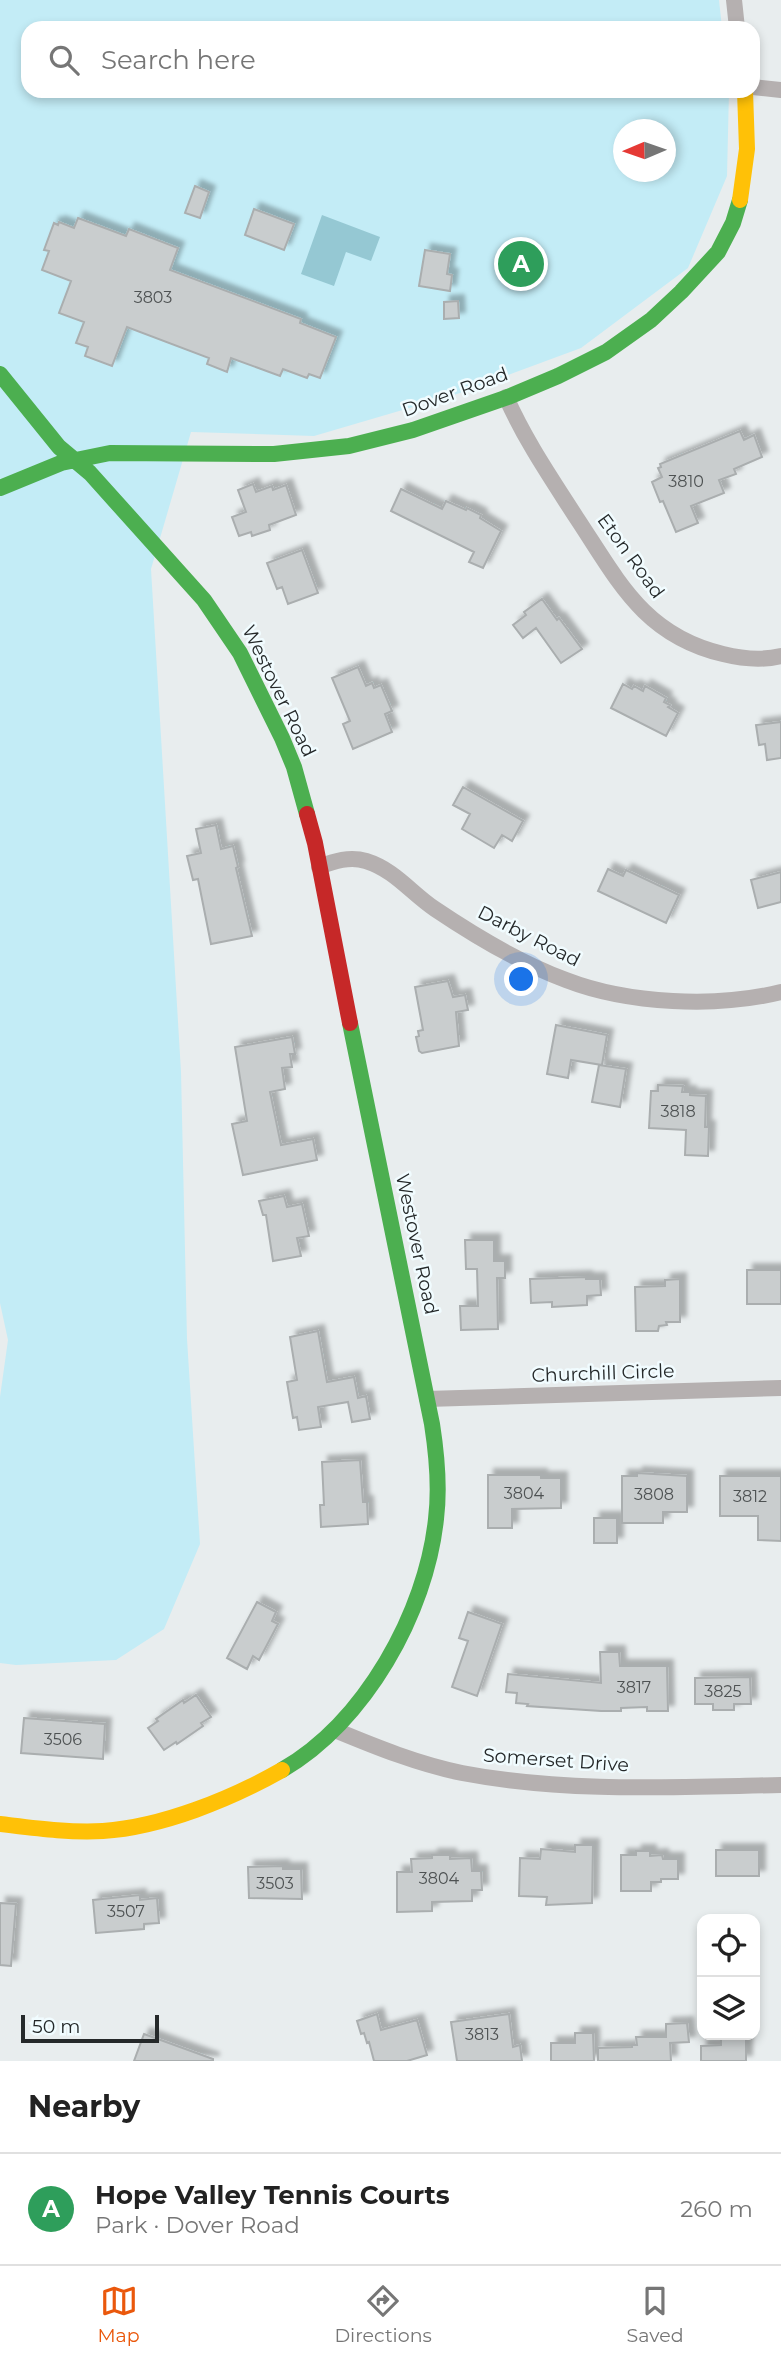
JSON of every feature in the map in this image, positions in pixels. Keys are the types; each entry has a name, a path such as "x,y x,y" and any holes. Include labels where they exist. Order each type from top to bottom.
{"street":[{"path":"734,0 736,21"},
{"path":"760,88 781,90"},
{"name":"Dover Road","path":"0,488 74,459 129,451 246,455 334,449 393,436 506,397 607,351 665,308 714,259 724,242 734,219 746,172 749,127 747,98"},
{"name":"Westover Road","path":"0,374 59,447 90,473 204,600 226,631 276,726 293,767 311,825 427,1399 439,1496 432,1549 408,1622 354,1710 335,1730 289,1766 261,1784 238,1794 165,1819 121,1829 80,1832 0,1824"},
{"name":"Eton Road","path":"506,397 516,421 548,475 635,603 674,636 702,649 738,658 781,656"},
{"name":"Darby Road","path":"319,867 347,859 363,860 381,867 397,876 432,908 483,939 539,968 590,988 616,994 716,1003 781,992"},
{"name":"Churchill Circle","path":"427,1399 781,1388"},
{"name":"Somerset Drive","path":"335,1730 431,1766 484,1776 623,1787 781,1785"}],"shaded area":[{"path":"0,0 719,0 721,21 21,21 21,98 729,98 727,176 688,268 581,348 457,394 314,436 191,432 151,569 181,1072 187,1339 200,1544 164,1629 116,1660 16,1665 0,1663 0,1397 8,1340 0,1303"},
{"path":"322,215 380,237 371,261 346,252 334,286 301,274"}],"building":[{"path":"195,186 209,192 200,218 185,213"},
{"path":"254,209 294,224 284,250 245,235"},
{"path":"78,218 126,236 129,229 178,248 170,270 301,319 300,323 336,337 320,378 309,374 307,378 283,369 280,376 231,358 227,372 207,364 209,358 127,327 112,366 85,356 88,347 76,343 84,322 59,313 71,281 42,270 49,251 44,250 54,223 58,225 59,222 74,228"},
{"path":"425,250 450,254 447,274 452,275 450,291 419,286"},
{"path":"458,301 459,318 444,319 444,302"},
{"path":"740,431 744,440 754,435 762,457 734,469 736,474 719,480 724,493 691,506 698,523 676,532 652,482 662,477 658,468 661,467 660,464"},
{"path":"253,484 256,492 272,486 273,490 286,485 296,515 269,525 270,530 252,536 251,532 239,536 232,517 246,512 238,490"},
{"path":"401,489 442,509 446,501 466,510 467,508 501,531 483,568 469,562 474,552 391,511"},
{"path":"302,550 318,593 288,604 282,587 277,589 267,563"},
{"path":"542,599 582,649 561,663 536,628 523,638 513,625 526,615 524,612"},
{"path":"358,667 366,686 372,683 374,688 381,685 392,711 385,714 392,732 353,749 343,724 350,721 332,678"},
{"path":"623,684 643,691 645,686 666,698 664,702 670,705 668,707 678,713 666,736 611,708"},
{"path":"781,722 781,758 767,760 765,744 759,745 756,725"},
{"path":"463,787 523,821 512,841 502,835 494,848 462,829 470,814 453,805"},
{"path":"216,825 221,849 233,846 252,936 211,944 198,879 193,880 187,856 201,853 196,829"},
{"path":"608,869 623,876 626,870 679,895 666,923 598,891"},
{"path":"781,872 781,902 758,908 751,880"},
{"path":"448,981 453,997 465,995 468,1010 456,1012 459,1046 422,1053 419,1051 416,1037 419,1036 418,1031 423,1030 415,987"},
{"path":"556,1025 607,1035 602,1065 571,1060 568,1078 547,1074"},
{"path":"292,1037 295,1054 290,1054 292,1067 282,1068 285,1089 270,1092 281,1145 313,1139 317,1160 243,1175 232,1124 247,1121 235,1047"},
{"path":"599,1065 626,1069 620,1107 592,1102"},
{"path":"658,1085 683,1086 682,1092 706,1096 708,1156 685,1155 686,1130 649,1128 651,1091 658,1091"},
{"path":"284,1196 287,1207 302,1204 309,1236 297,1238 301,1256 273,1261 266,1215 263,1215 259,1201"},
{"path":"465,1240 494,1240 494,1261 505,1261 505,1278 497,1278 498,1329 461,1330 460,1306 478,1306 477,1269 466,1269"},
{"path":"747,1270 781,1270 781,1304 747,1304"},
{"path":"530,1279 600,1279 601,1295 587,1296 587,1305 552,1307 552,1302 531,1303"},
{"path":"680,1279 680,1322 666,1322 667,1325 659,1326 658,1331 636,1331 635,1287 665,1286 665,1280"},
{"path":"318,1331 327,1382 354,1377 358,1398 366,1396 370,1419 352,1422 348,1402 318,1407 321,1427 299,1430 297,1417 293,1418 287,1382 297,1380 290,1337"},
{"path":"360,1460 363,1502 367,1502 368,1524 321,1527 320,1505 324,1505 322,1462"},
{"path":"637,1473 687,1476 687,1512 663,1512 663,1523 622,1523 622,1476 637,1476"},
{"path":"488,1475 541,1475 541,1478 561,1478 561,1508 512,1509 512,1528 488,1528"},
{"path":"720,1476 781,1476 781,1541 758,1540 758,1516 720,1516"},
{"path":"594,1518 617,1518 617,1543 594,1543"},
{"path":"257,1602 276,1612 272,1621 278,1624 259,1660 253,1656 247,1669 227,1658"},
{"path":"468,1612 502,1624 477,1696 452,1687 468,1641 459,1638"},
{"path":"600,1652 619,1652 620,1666 667,1666 668,1711 647,1711 647,1707 601,1711 527,1706 528,1704 516,1703 517,1693 506,1692 508,1674 601,1683"},
{"path":"750,1677 751,1704 734,1704 734,1710 713,1710 713,1704 695,1704 695,1678"},
{"path":"196,1695 211,1717 201,1723 203,1726 164,1750 148,1728 183,1700 184,1703"},
{"path":"24,1718 105,1724 103,1759 21,1753"},
{"path":"575,1845 593,1845 592,1903 546,1905 547,1897 519,1896 520,1858 540,1859 541,1849 575,1852"},
{"path":"716,1850 759,1850 759,1876 716,1876"},
{"path":"636,1851 650,1851 650,1856 662,1855 663,1859 678,1859 678,1879 651,1882 651,1891 621,1891 621,1855 636,1855"},
{"path":"432,1855 450,1855 450,1859 471,1858 472,1871 481,1871 482,1890 472,1890 472,1901 432,1902 432,1911 397,1912 397,1872 412,1872 411,1859 432,1858"},
{"path":"283,1866 283,1869 301,1869 302,1899 249,1898 248,1867"},
{"path":"140,1895 140,1900 157,1898 159,1923 144,1924 144,1929 96,1933 93,1900"},
{"path":"0,1903 16,1904 11,1966 0,1965"},
{"path":"377,2014 381,2030 417,2020 427,2055 407,2061 374,2061 369,2042 367,2043 364,2033 361,2034 357,2021"},
{"path":"509,2014 513,2047 520,2045 522,2061 457,2061 451,2022"},
{"path":"687,2023 689,2042 670,2043 671,2061 598,2061 598,2048 632,2047 637,2045 636,2037 666,2037 666,2024"},
{"path":"575,2033 593,2033 594,2061 551,2061 551,2043 575,2043"},
{"path":"144,2034 213,2059 213,2061 134,2061"},
{"path":"721,2040 746,2040 746,2061 701,2061 701,2046 721,2045"}],"traffic: fast":[{"path":"0,488 61,463 110,453 274,454 349,446 413,430 508,397 606,352 651,320 718,252 733,223 740,200"},
{"path":"0,374 59,447 90,473 204,600 240,653 282,738 294,767 307,814"},
{"path":"282,1770 312,1749 340,1724 365,1694 386,1662 405,1627 419,1591 430,1555 436,1519 437,1471 432,1424 350,1023"}],"traffic: slow":[{"path":"740,200 747,149 745,98"},
{"path":"0,1824 77,1831 103,1831 149,1824 219,1801 282,1770"}],"traffic: jam":[{"path":"307,814 350,1023"}],"place":[{"name":"Hope Valley Tennis Courts","path":"521,264"}]}
